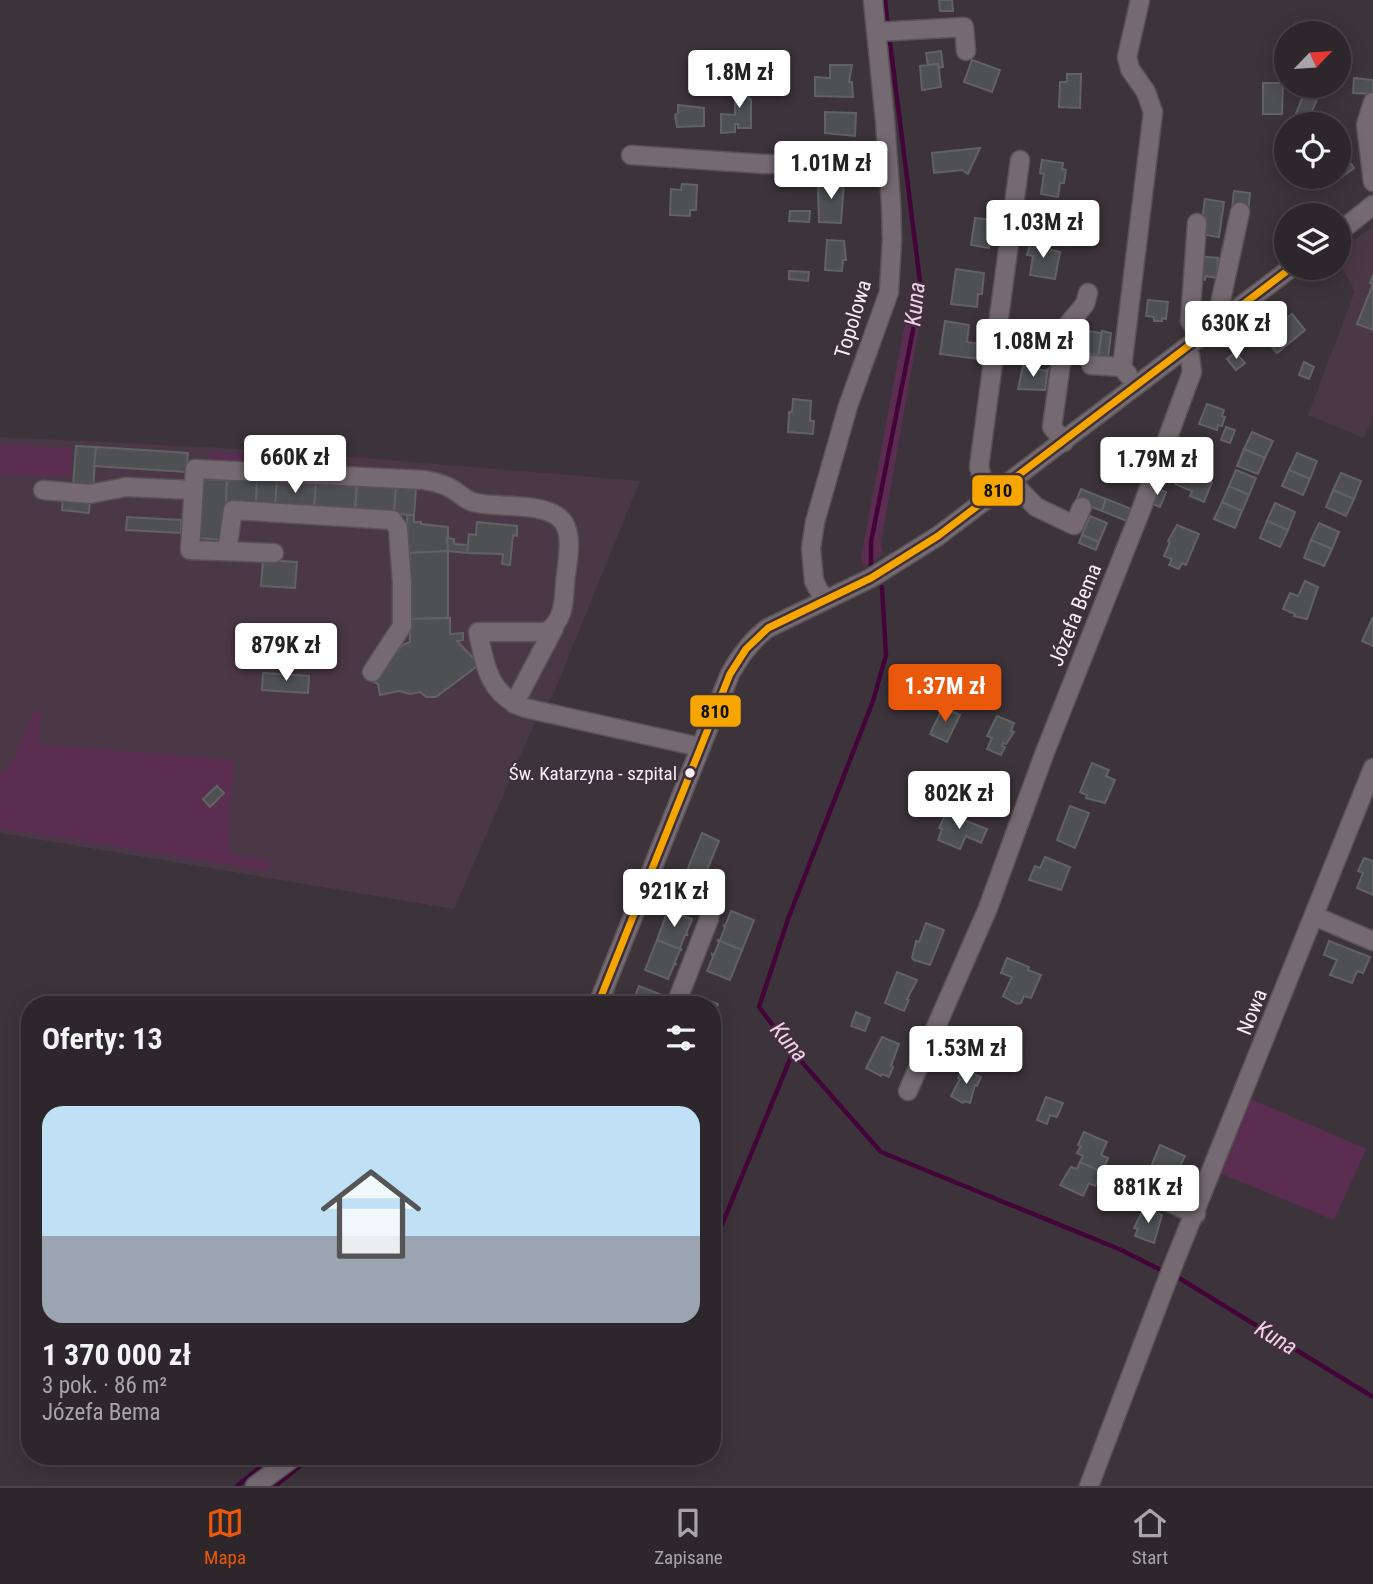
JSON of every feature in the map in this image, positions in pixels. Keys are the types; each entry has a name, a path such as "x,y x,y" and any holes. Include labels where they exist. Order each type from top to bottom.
{"street":[{"name":"Topolowa","path":"824,600 814,581 811,548 815,523 848,406 888,292 892,239 873,0"},
{"path":"1136,386 1122,367 1153,112 1146,92 1130,69 1127,57 1140,0"},
{"path":"877,32 964,27 966,51"},
{"path":"1373,102 1366,125 1373,182"},
{"path":"631,155 764,164 888,164"},
{"path":"992,496 985,486 979,467 1020,160"},
{"path":"1351,222 1373,205"},
{"path":"1228,316 1220,304 1240,212"},
{"path":"1198,223 1191,321 1200,337"},
{"path":"601,996 730,674 743,653 768,628 901,561 1064,442 1275,280"},
{"path":"1064,442 1052,427 1061,350 1066,327 1085,304 1088,293"},
{"name":"Józefa Bema","path":"908,1091 988,908 1050,739 1141,510 1192,372 1190,356 1184,349"},
{"path":"1091,365 1122,367"},
{"path":"274,552 190,550 195,469 424,480 447,486 472,502 540,509 560,517 565,523 569,541 562,607 554,628 514,704"},
{"path":"1011,481 1036,507 1074,526 1082,507"},
{"path":"43,490 90,494 126,488 193,490"},
{"path":"226,551 233,510 392,520 398,528 402,626 372,672"},
{"path":"554,628 546,632 478,632 485,667 503,697 514,704 555,715 700,747"},
{"name":"Nowa","path":"1089,1486 1170,1273 1196,1214 1373,768"},
{"path":"649,875 704,898 710,909 709,919 679,996"},
{"path":"1314,916 1373,940"},
{"path":"1110,1177 1196,1214"},
{"path":"256,1486 283,1465"}],"shaded area":[{"path":"1373,226 1373,417 1364,438 1308,415 1355,291 1349,280 1351,280 1351,243"},
{"path":"927,282 881,542 883,554 864,567 861,558 912,285"},
{"path":"0,437 279,451 640,481 552,697 535,722 454,909 0,833"},
{"path":"0,445 71,448 71,477 0,474"},
{"path":"210,452 278,456 278,461 400,468 400,476 211,466"},
{"path":"36,709 42,712 38,743 45,745 235,761 230,801 229,849 238,856 270,861 268,871 0,828 0,773 12,762"},
{"path":"1251,1099 1366,1149 1334,1220 1220,1173"}],"building":[{"path":"939,0 952,0 953,11 940,11"},
{"path":"941,51 943,67 938,68 938,64 928,65 926,53"},
{"path":"972,60 1000,70 992,92 964,82"},
{"path":"938,64 941,87 922,90 920,66"},
{"path":"830,65 852,65 849,82 852,82 853,97 815,96 815,77 830,78"},
{"path":"1067,74 1081,74 1080,108 1059,107 1060,82 1067,82"},
{"path":"1354,78 1373,80 1373,94 1353,93"},
{"path":"751,81 751,128 738,128 738,124 735,124 735,132 721,133 721,114 735,115 735,83"},
{"path":"1263,83 1274,83 1274,98 1283,98 1282,112 1263,114"},
{"path":"1302,98 1318,98 1312,112 1297,112"},
{"path":"678,105 704,108 704,126 677,127 675,115 678,113"},
{"path":"825,112 856,113 855,136 825,133"},
{"path":"980,148 968,174 962,170 934,173 932,153"},
{"path":"1042,160 1063,163 1062,169 1066,170 1058,197 1041,194 1044,174 1040,173"},
{"path":"829,178 844,181 841,223 819,222 818,187 826,185"},
{"path":"682,184 697,185 696,210 690,210 690,216 670,215 671,189 681,190"},
{"path":"1234,191 1250,193 1248,212 1232,210"},
{"path":"1205,199 1224,202 1219,237 1200,234"},
{"path":"790,211 810,211 809,222 789,221"},
{"path":"975,218 992,220 989,248 971,245"},
{"path":"827,240 844,241 846,260 843,260 842,271 825,270"},
{"path":"1031,241 1049,242 1051,250 1060,252 1055,279 1030,275 1033,256 1027,255"},
{"path":"1197,256 1218,258 1217,278 1206,276 1205,280 1195,279"},
{"path":"956,269 984,273 982,294 978,294 977,307 951,304"},
{"path":"789,271 809,272 808,281 789,279"},
{"path":"1373,284 1373,330 1357,324"},
{"path":"1148,300 1168,302 1166,319 1154,321 1154,317 1146,316"},
{"path":"1292,314 1305,330 1277,353 1264,337 1274,328 1272,326"},
{"path":"945,321 969,325 967,342 980,344 978,359 940,354"},
{"path":"1070,328 1101,333 1099,355 1079,353 1078,357 1067,356"},
{"path":"1102,331 1111,333 1108,360 1098,359"},
{"path":"1235,352 1245,363 1236,370 1227,359"},
{"path":"1304,362 1314,367 1309,379 1299,375"},
{"path":"1023,366 1046,371 1048,369 1045,390 1018,389"},
{"path":"793,399 811,401 810,421 814,421 813,434 788,432"},
{"path":"1207,404 1224,410 1222,426 1218,425 1217,430 1199,424"},
{"path":"1226,427 1235,430 1230,443 1221,440"},
{"path":"1252,432 1273,441 1265,458 1244,449"},
{"path":"1125,440 1139,446 1126,478 1106,470 1116,443 1123,446"},
{"path":"76,446 96,447 93,488 73,487"},
{"path":"96,447 188,453 186,472 94,466"},
{"path":"1244,449 1265,458 1258,474 1237,466"},
{"path":"1297,453 1317,461 1310,479 1289,470"},
{"path":"1184,460 1210,471 1206,480 1212,482 1204,502 1190,496 1192,491 1175,484"},
{"path":"1236,470 1256,478 1249,495 1229,486"},
{"path":"1289,470 1310,479 1303,495 1282,486"},
{"path":"1341,473 1361,481 1354,499 1333,490"},
{"path":"203,475 227,477 225,540 198,538"},
{"path":"227,477 257,479 256,505 226,503"},
{"path":"257,479 277,480 275,507 256,505"},
{"path":"277,480 316,482 314,509 275,507"},
{"path":"316,482 357,484 355,512 314,509"},
{"path":"357,484 396,487 394,514 355,512"},
{"path":"1229,486 1249,495 1242,511 1222,502"},
{"path":"396,487 416,488 414,515 394,514"},
{"path":"1154,488 1166,492 1160,507 1149,503"},
{"path":"1081,489 1106,499 1102,511 1076,501"},
{"path":"1333,490 1354,499 1346,516 1326,507"},
{"path":"63,497 90,500 89,513 62,510"},
{"path":"1106,499 1134,510 1129,522 1102,511"},
{"path":"1222,502 1242,511 1235,528 1214,519"},
{"path":"1275,503 1295,512 1288,530 1267,521"},
{"path":"407,515 414,515 414,522 448,527 448,551 408,553"},
{"path":"1090,516 1107,523 1099,542 1082,535"},
{"path":"127,517 181,520 181,533 126,530"},
{"path":"1267,521 1288,530 1280,547 1260,538"},
{"path":"477,522 517,526 517,536 513,535 510,565 502,564 503,554 467,553 469,534 476,535"},
{"path":"1319,523 1339,532 1332,549 1311,540"},
{"path":"1177,525 1199,534 1186,565 1182,563 1179,569 1169,565 1172,559 1164,556 1170,542 1168,541"},
{"path":"1082,535 1099,542 1096,550 1079,543"},
{"path":"447,538 454,539 454,544 468,545 467,553 448,551"},
{"path":"1311,540 1332,549 1324,566 1304,558"},
{"path":"448,551 448,618 411,619 410,553"},
{"path":"263,560 297,562 295,588 261,586"},
{"path":"1305,581 1318,587 1307,619 1294,616 1295,614 1283,609 1290,593 1298,596"},
{"path":"1373,617 1373,646 1362,641"},
{"path":"450,618 450,634 463,633 463,640 457,641 476,661 476,667 436,697 426,697 420,692 410,694 399,691 380,695 378,684 374,682 393,649 397,652 402,645 410,642 410,619"},
{"path":"263,673 309,676 308,693 262,690"},
{"path":"943,707 960,715 947,742 930,734"},
{"path":"997,716 1014,723 1011,731 1014,732 1006,744 1003,743 1002,746 1005,747 1001,755 987,749 992,738 987,736"},
{"path":"1092,763 1109,770 1106,776 1115,780 1105,803 1086,798 1087,795 1080,792"},
{"path":"979,772 996,778 991,790 994,791 993,797 998,799 994,810 966,797 970,781 976,779"},
{"path":"929,778 944,785 938,800 922,794"},
{"path":"217,786 224,793 210,807 203,799"},
{"path":"1070,806 1089,813 1075,848 1057,840"},
{"path":"946,813 987,829 981,843 966,836 960,849 938,840 942,829 939,828"},
{"path":"702,833 719,841 703,880 686,873"},
{"path":"1045,857 1070,867 1061,890 1029,880 1035,866 1040,868"},
{"path":"1364,858 1373,861 1373,895 1357,888 1363,873 1358,871"},
{"path":"668,910 692,919 686,934 688,935 685,935 680,948 682,950 657,940"},
{"path":"731,911 754,920 742,950 717,940 720,940 725,927 723,925 725,926"},
{"path":"926,923 944,930 930,965 912,958 916,941 919,942"},
{"path":"657,940 682,950 668,979 645,970"},
{"path":"717,940 742,950 730,980 707,971 719,942"},
{"path":"1329,941 1370,957 1363,973 1357,971 1352,983 1330,975 1337,960 1324,955"},
{"path":"1007,958 1041,975 1031,998 1024,996 1021,1003 1017,1004 1003,996 1012,977 1001,973"},
{"path":"897,972 917,980 904,1011 885,1003"},
{"path":"639,986 662,995 662,996 635,996"},
{"path":"856,1012 870,1018 865,1031 851,1026"},
{"path":"882,1037 899,1044 889,1077 866,1068"},
{"path":"962,1069 981,1077 977,1086 975,1085 970,1103 963,1103 951,1096"},
{"path":"1046,1097 1063,1103 1057,1117 1050,1115 1047,1124 1037,1120"},
{"path":"1084,1132 1107,1142 1101,1155 1108,1158 1102,1172 1080,1162 1083,1156 1077,1153 1081,1146 1078,1145"},
{"path":"1160,1145 1185,1156 1179,1168 1174,1166 1168,1180 1149,1171"},
{"path":"1080,1162 1102,1172 1095,1186 1089,1183 1083,1196 1060,1185 1071,1167 1077,1169"},
{"path":"1144,1208 1162,1215 1154,1243 1135,1236 1138,1229 1134,1228"}],"waterway":[{"name":"Kuna","path":"885,0 888,27"},
{"name":"Kuna","path":"871,564 871,542 921,290 890,42"},
{"name":"Kuna","path":"882,587 886,655 873,701 788,919 759,1007 793,1052 881,1152 1119,1249 1159,1269"},
{"path":"721,1227 793,1052"},
{"name":"Kuna","path":"1179,1278 1373,1397"},
{"path":"237,1486 263,1465"},
{"path":"275,1486 302,1465"}],"transit line":[{"name":"810","path":"601,996 730,674 746,649 768,628 871,578 938,536 1275,280"}],"place":[{"name":"Św. Katarzyna - szpital","path":"690,773"}]}
